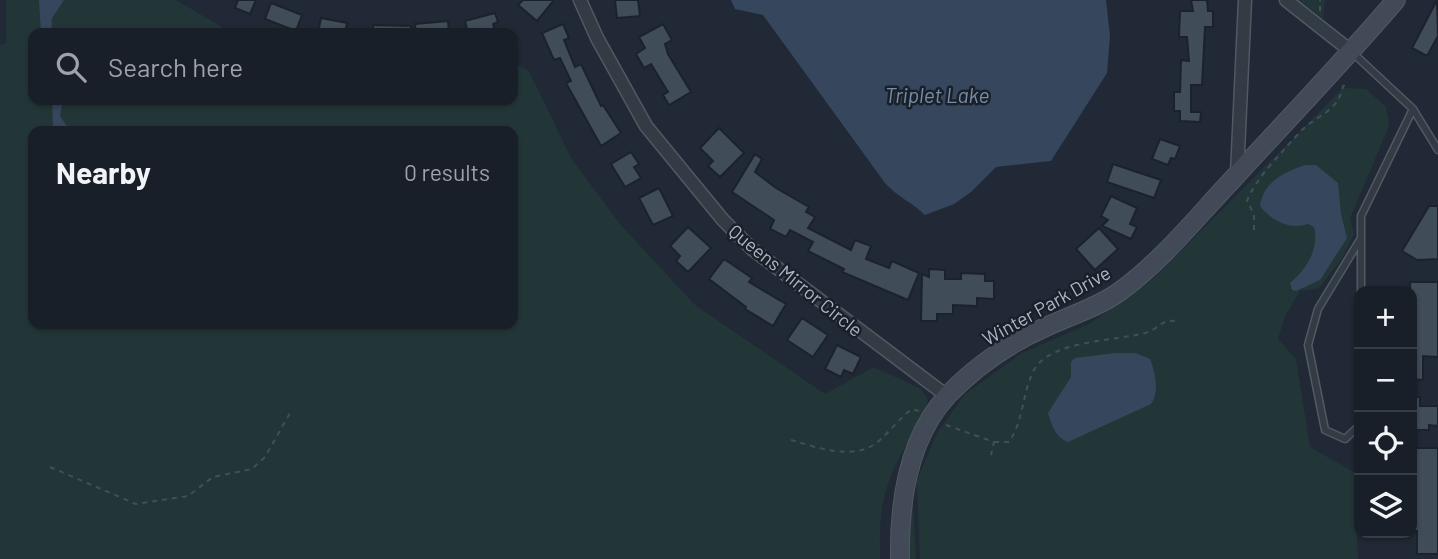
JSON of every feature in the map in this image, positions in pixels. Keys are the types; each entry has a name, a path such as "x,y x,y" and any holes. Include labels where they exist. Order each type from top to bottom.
{"street":[{"name":"Queens Mirror Circle","path":"580,0 597,38 646,126 723,220 762,257 947,396"},
{"path":"1237,174 1245,0"},
{"path":"1286,0 1352,52"},
{"name":"Winter Park Drive","path":"900,559 899,524 909,472 933,418 947,396 1011,344 1120,292 1165,252 1352,52 1396,0"}],"lane":[{"path":"1352,52 1413,108 1438,150"},
{"path":"1361,286 1361,216 1413,108"},
{"path":"1354,431 1345,439 1325,430 1308,345 1318,309 1361,238"}],"path":[{"path":"1320,0 1320,16"},
{"path":"1254,230 1254,214 1247,201 1252,188 1300,132 1326,116 1340,100 1343,86 1349,84"},
{"path":"946,425 994,442 1009,442 1016,432 1035,369 1046,357 1084,344 1145,333 1164,320 1179,321"},
{"path":"791,440 820,448 855,452 868,450 912,409 923,412"},
{"path":"50,467 136,503 188,496 213,477 252,469 265,457 290,413"},
{"path":"992,455 994,442"}],"shaded area":[{"path":"6,0 176,0 224,28 28,28 28,105 518,105 518,66 529,71 571,158 619,223 695,305 825,394 874,367 921,389 928,400 926,407 896,464 886,490 880,528 880,559 0,559 0,45 6,43"},
{"path":"1298,0 1325,0 1323,18 1320,16"},
{"path":"1343,88 1366,89 1386,107 1389,126 1350,218 1354,234 1341,260 1319,288 1300,291 1285,316 1278,339 1296,359 1310,447 1354,472 1354,538 1357,538 1358,559 920,559 917,480 937,433 965,394 1022,353 1089,324 1152,280"},
{"path":"912,480 916,559 905,559"}],"water":[{"path":"39,0 64,0 52,18 51,28 41,28"},
{"name":"Triplet Lake","path":"731,0 1106,0 1110,36 1107,73 1051,161 996,167 971,192 954,204 925,215 885,183 763,15 735,9"},
{"path":"52,105 62,105 60,116 67,126 53,126"},
{"path":"1305,165 1316,165 1338,183 1347,238 1320,280 1296,291 1292,290 1290,283 1301,272 1313,251 1314,227 1308,224 1294,226 1281,223 1260,206 1270,184 1282,175"},
{"path":"1135,353 1150,359 1155,376 1154,399 1151,404 1068,442 1064,440 1055,430 1048,413 1071,377 1071,362 1075,358"}],"building":[{"path":"238,0 256,0 250,14 235,8"},
{"path":"523,0 554,0 537,21 518,5"},
{"path":"615,0 638,0 640,16 617,18"},
{"path":"1191,0 1207,0 1208,11 1213,11 1213,27 1205,27 1202,85 1191,85 1191,112 1201,112 1200,122 1180,121 1180,111 1174,111 1174,92 1180,92 1181,60 1189,61 1187,37 1179,37 1180,11 1193,11"},
{"path":"1437,0 1438,36 1427,56 1412,48"},
{"path":"271,3 302,15 297,28 288,28 265,19"},
{"path":"495,13 498,22 493,24 494,28 467,28 465,21"},
{"path":"321,18 347,23 346,28 319,28"},
{"path":"448,21 449,28 415,28 415,24"},
{"path":"563,24 569,38 564,40 575,67 581,64 601,106 603,105 621,133 601,146 566,83 571,81 560,58 554,60 542,33"},
{"path":"663,24 672,40 665,44 668,54 691,92 669,105 663,95 668,92 651,64 644,68 636,54 645,48 639,37"},
{"path":"373,25 411,26 411,28 373,28"},
{"path":"719,128 744,153 720,177 708,166 713,161 700,148"},
{"path":"1160,139 1180,146 1175,159 1171,158 1168,165 1152,159"},
{"path":"631,152 639,164 634,167 641,178 625,187 611,164"},
{"path":"755,154 762,159 755,172 809,207 806,212 815,217 808,228 851,250 855,240 871,246 866,259 889,268 892,261 919,273 908,300 842,272 844,269 808,251 813,242 790,230 786,237 770,229 774,220 732,192"},
{"path":"1113,164 1161,180 1154,198 1107,182"},
{"path":"659,188 673,216 653,225 639,198"},
{"path":"1111,196 1137,208 1130,224 1137,227 1131,239 1102,226 1108,220 1101,216"},
{"path":"1429,206 1438,206 1438,259 1417,260 1402,251"},
{"path":"688,227 711,248 688,272 676,261 680,256 670,246"},
{"path":"1099,228 1118,249 1095,270 1076,249"},
{"path":"724,259 752,278 749,282 786,304 773,326 745,309 746,307 709,279"},
{"path":"929,269 945,270 945,279 961,279 961,273 985,274 985,281 994,281 994,299 977,298 977,306 953,305 953,314 937,314 937,321 921,321 922,274 929,277"},
{"path":"1410,282 1438,282 1438,357 1423,356 1423,380 1417,379 1417,286 1410,286"},
{"path":"802,318 828,335 813,357 787,340"},
{"path":"837,345 861,357 853,374 844,370 841,377 825,369"},
{"path":"1417,397 1420,397 1420,406 1438,406 1438,426 1429,425 1429,430 1417,430"},
{"path":"1417,448 1438,448 1438,554 1417,554"}]}
